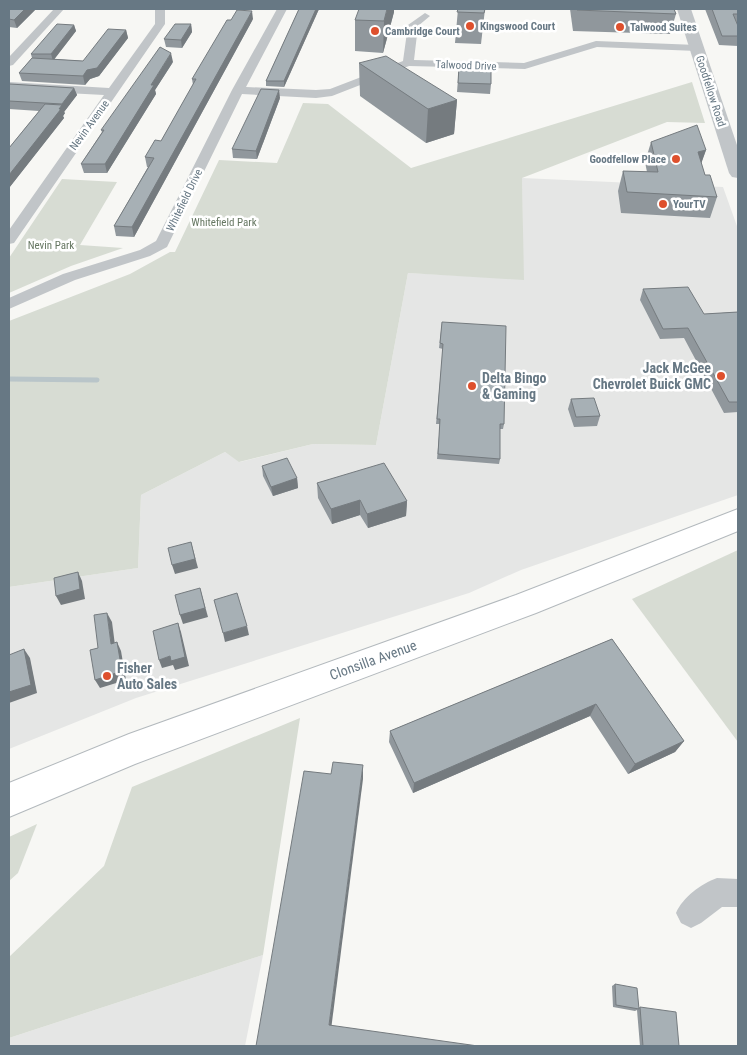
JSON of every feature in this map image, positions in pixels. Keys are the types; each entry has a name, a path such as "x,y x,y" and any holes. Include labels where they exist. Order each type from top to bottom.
{"main road":[{"name":"Clonsilla Avenue","path":"9,800 129,750 517,607 738,520"}],"street":[{"path":"9,62 60,9"},
{"name":"Nevin Avenue","path":"9,240 160,24 160,9"},
{"name":"Whitefield Drive","path":"9,304 69,277 145,253 162,244 238,90 282,9"},
{"name":"Goodfellow Road","path":"684,9 738,173"},
{"path":"408,63 413,25 425,16"},
{"name":"Talwood Drive","path":"238,90 316,94 332,92 408,63 524,66 596,44 697,48"},
{"path":"9,86 113,92"},
{"path":"691,913 717,892 738,893"}],"shaded area":[{"path":"522,178 723,187 738,229 738,495 521,570 469,593 136,698 9,749 9,587 138,568 141,495 225,452 240,462 313,444 376,445 408,273 523,279"},
{"path":"263,955 245,1046 9,1046 9,1038"}],"green space":[{"name":"Whitefield Park","path":"692,82 705,123 667,122 522,178 524,280 408,273 376,445 313,444 239,462 225,452 141,495 138,568 9,587 9,321 130,274 170,252 175,252 219,160 277,163 303,103 328,104 411,168"},
{"name":"Nevin Park","path":"62,179 117,182 80,245 123,248 71,266 9,293 9,258"},
{"path":"738,550 738,742 632,599"},
{"path":"300,718 263,955 9,1038 9,957 104,866 132,787"},
{"path":"37,824 18,873 9,881 9,837"}],"building":[{"path":"9,9 25,9 14,20 9,19"},
{"path":"299,9 316,9 284,81 266,81"},
{"path":"359,9 387,9 384,21 355,20"},
{"path":"458,9 485,9 484,13 457,12"},
{"path":"674,9 676,14 577,10"},
{"path":"712,9 738,9 738,14 733,14 738,26 738,36 722,36"},
{"path":"237,10 252,11 132,227 114,226 154,158 145,157 155,140 161,141 196,79 192,79 227,20 231,20"},
{"path":"57,24 74,25 51,54 31,54"},
{"path":"175,24 191,24 181,40 164,39"},
{"path":"108,29 126,30 97,68 87,70 83,76 19,73 32,58 83,61"},
{"path":"160,47 171,53 151,85 154,85 105,164 81,164 104,130 101,130"},
{"path":"386,56 457,100 428,109 359,63"},
{"path":"459,66 491,68 491,84 458,83"},
{"path":"10,84 74,88 62,104 9,101"},
{"path":"261,89 279,90 256,151 232,149"},
{"path":"45,104 62,105 59,109 61,109 9,175 9,148"},
{"path":"697,125 706,150 698,152 705,175 710,175 717,197 627,192 623,171 658,172 651,142"},
{"name":"Jack McGee Chevrolet Buick GMC","path":"688,287 704,314 738,312 738,402 729,402 688,328 663,329 643,289"},
{"name":"Delta Bingo & Gaming","path":"442,322 506,326 504,424 500,424 500,459 438,454 440,419 437,419 443,344 440,343"},
{"path":"594,398 600,416 576,417 571,399"},
{"path":"287,458 297,478 271,487 262,466"},
{"path":"384,463 407,501 367,514 360,500 331,509 317,483"},
{"path":"191,542 195,559 172,565 168,548"},
{"path":"78,572 80,589 56,596 54,578"},
{"path":"200,588 205,608 180,615 175,595"},
{"path":"237,593 247,626 223,633 214,600"},
{"path":"107,613 111,644 117,642 122,671 95,680 90,650 98,648 94,615"},
{"path":"178,623 185,657 171,661 170,656 159,660 153,631"},
{"path":"612,639 684,741 635,764 596,704 414,783 390,731"},
{"path":"24,649 31,685 9,692 9,655"},
{"path":"333,762 363,765 329,1025 478,1046 256,1046 304,771 331,774"},
{"path":"615,984 637,988 639,1009 616,1005"},
{"path":"640,1007 676,1012 679,1046 643,1046"}],"waterway":[{"path":"9,379 97,380"}],"place":[{"name":"Kingswood Court","path":"470,26"},
{"name":"Talwood Suites","path":"620,27"},
{"name":"Cambridge Court","path":"375,31"},
{"name":"Goodfellow Place","path":"676,159"},
{"name":"YourTV","path":"663,204"},
{"name":"Jack McGee Chevrolet Buick GMC","path":"721,376"},
{"name":"Delta Bingo & Gaming","path":"472,386"},
{"name":"Fisher Auto Sales","path":"107,676"}]}
